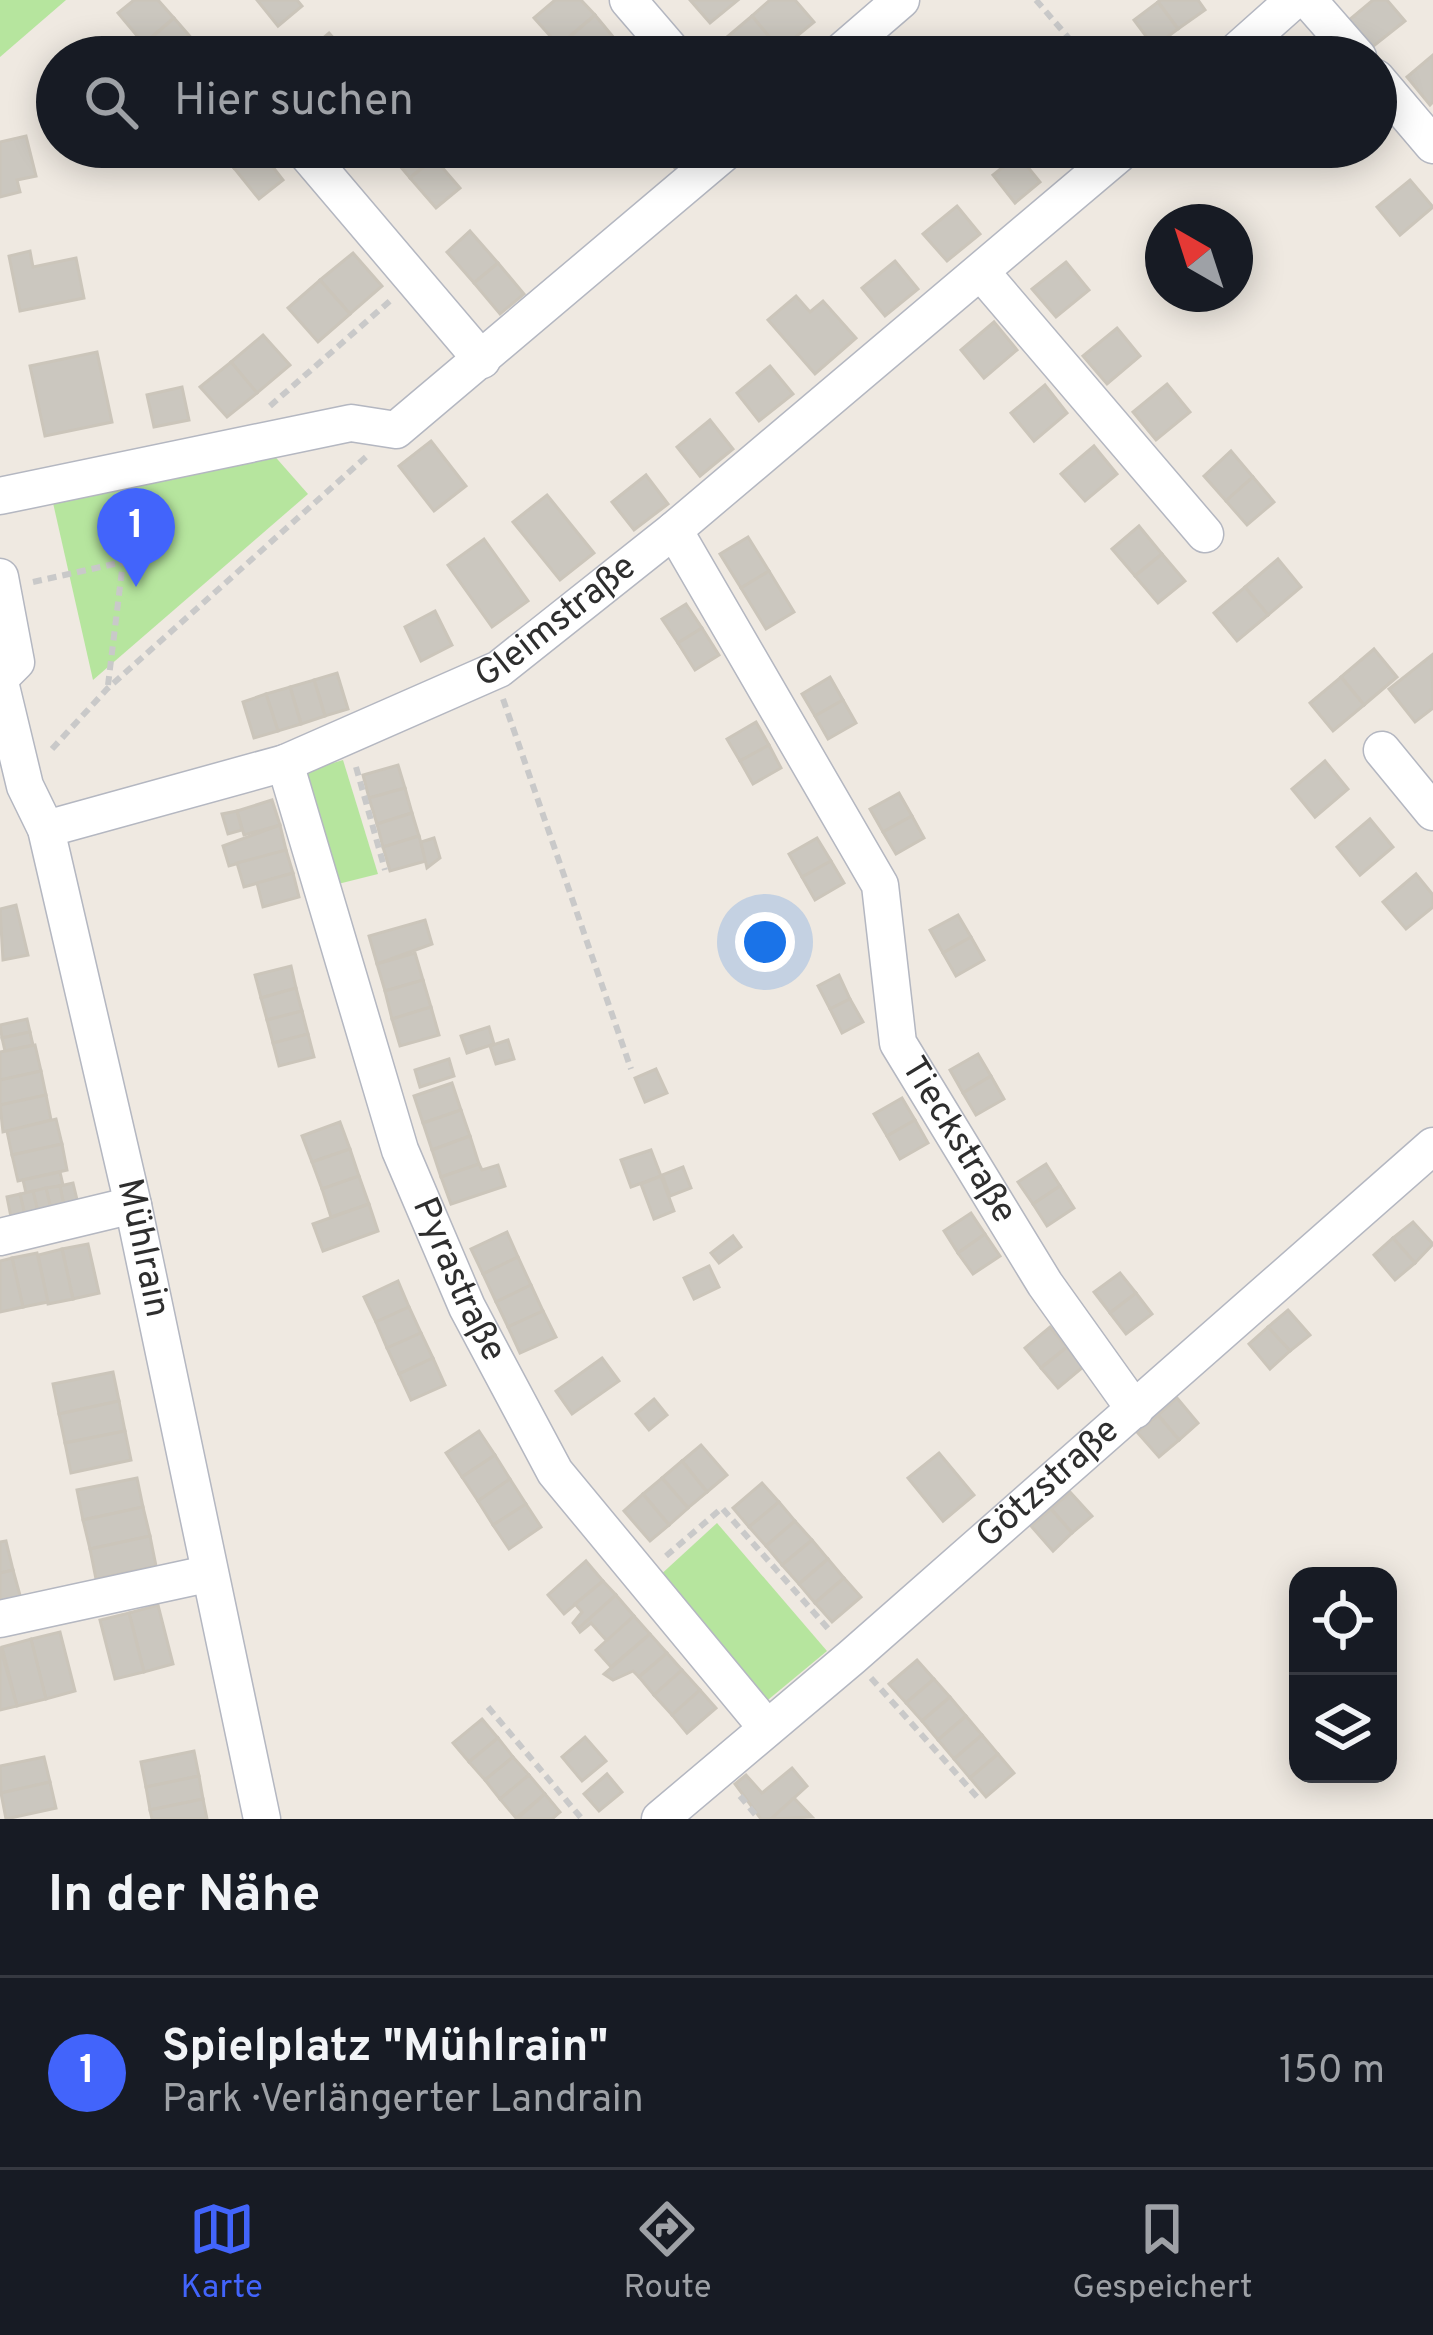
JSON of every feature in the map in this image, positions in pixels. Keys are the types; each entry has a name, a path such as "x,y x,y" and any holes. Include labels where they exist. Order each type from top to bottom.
{"street":[{"path":"628,0 659,36"},
{"path":"860,36 902,0"},
{"path":"1254,36 1294,0"},
{"path":"1308,0 1340,36"},
{"path":"1397,103 1433,145"},
{"path":"319,168 482,360"},
{"path":"0,496 351,423 396,430 706,168"},
{"name":"Gleimstraße","path":"46,829 285,763 494,672 674,530 1103,168"},
{"path":"982,272 1205,534"},
{"name":"Tieckstraße","path":"674,530 880,885 898,1043 1045,1284 1135,1410"},
{"name":"Mühlrain","path":"1,582 16,662 0,680 13,797 46,829 133,1205 262,1819"},
{"path":"1382,750 1433,812"},
{"name":"Pyrastraße","path":"285,763 400,1150 466,1307 555,1472 767,1728"},
{"name":"Götzstraße","path":"660,1819 852,1657 1433,1146"},
{"path":"0,1237 133,1205"},
{"path":"0,1619 207,1574"}],"path":[{"path":"1036,0 1067,36"},
{"path":"262,413 414,280"},
{"path":"13,797 60,737 107,689 396,430"},
{"path":"107,689 123,562 142,523 136,468"},
{"path":"1,582 123,562"},
{"path":"494,672 632,1069"},
{"path":"346,735 385,870"},
{"path":"641,1578 722,1508 978,1798"},
{"path":"488,1707 583,1819"}],"green space":[{"path":"0,0 66,0 0,57"},
{"path":"271,452 308,494 93,680 51,494"},
{"path":"343,760 378,874 330,886 299,773"},
{"path":"717,1523 827,1651 763,1704 657,1578"}],"building":[{"path":"134,0 158,0 174,18 153,36 137,36 118,13"},
{"path":"257,0 297,0 302,6 278,26"},
{"path":"555,0 581,0 595,15 571,36 550,36 534,18"},
{"path":"690,0 738,0 710,23"},
{"path":"770,0 795,0 814,22 797,36 768,36 752,16"},
{"path":"1161,0 1198,0 1205,10 1178,29"},
{"path":"1373,0 1387,0 1405,21 1386,36 1361,36 1348,21"},
{"path":"1158,2 1178,29 1169,36 1146,36 1134,20"},
{"path":"595,15 612,36 571,36"},
{"path":"752,16 768,36 728,36"},
{"path":"174,18 190,36 153,36"},
{"path":"1433,55 1433,102 1430,105 1407,77"},
{"path":"26,136 36,176 17,180 20,192 0,197 0,142"},
{"path":"234,168 274,168 283,180 259,199"},
{"path":"402,168 422,168 410,178"},
{"path":"422,168 443,168 460,188 436,208 410,178"},
{"path":"1002,168 1029,168 1040,182 1015,203 993,175"},
{"path":"1410,180 1433,207 1400,235 1377,207"},
{"path":"957,206 980,234 947,261 923,234"},
{"path":"470,231 498,263 474,283 447,252"},
{"path":"30,251 33,267 76,258 84,298 20,311 9,256"},
{"path":"353,253 382,286 350,314 320,280"},
{"path":"895,261 918,289 885,316 862,288"},
{"path":"1066,262 1089,290 1056,317 1032,289"},
{"path":"498,263 524,294 500,314 474,283"},
{"path":"320,280 350,314 318,342 288,308"},
{"path":"796,296 810,312 823,301 856,338 815,374 768,320"},
{"path":"994,322 1017,350 984,378 961,350"},
{"path":"1117,328 1140,356 1107,384 1083,356"},
{"path":"263,335 290,365 257,393 231,362"},
{"path":"97,352 112,422 45,436 30,366"},
{"path":"231,362 257,393 227,417 200,387"},
{"path":"770,366 793,394 759,421 737,393"},
{"path":"1167,384 1190,412 1156,440 1133,412"},
{"path":"1045,385 1067,413 1034,441 1011,413"},
{"path":"182,387 189,420 154,427 147,395"},
{"path":"710,420 733,449 700,476 677,447"},
{"path":"431,441 466,486 434,511 399,466"},
{"path":"1094,446 1117,474 1085,501 1061,474"},
{"path":"1231,451 1253,477 1226,501 1204,476"},
{"path":"646,475 668,504 634,530 612,502"},
{"path":"1253,477 1274,502 1247,525 1226,501"},
{"path":"547,495 594,553 560,580 513,522"},
{"path":"1139,526 1162,554 1135,576 1112,549"},
{"path":"748,537 769,571 741,588 720,554"},
{"path":"484,539 528,601 492,627 448,565"},
{"path":"1162,554 1185,581 1158,603 1135,576"},
{"path":"1278,559 1301,587 1268,615 1245,587"},
{"path":"769,571 794,612 766,629 741,588"},
{"path":"1245,587 1268,615 1237,641 1214,613"},
{"path":"686,604 702,628 678,643 662,619"},
{"path":"435,611 452,645 421,661 405,627"},
{"path":"702,628 719,655 695,670 678,643"},
{"path":"1374,649 1397,677 1364,705 1341,677"},
{"path":"1432,655 1433,708 1415,722 1389,689"},
{"path":"337,673 348,709 325,716 314,680"},
{"path":"830,677 843,700 815,716 802,694"},
{"path":"1341,677 1364,705 1333,731 1310,703"},
{"path":"314,680 325,716 301,724 290,687"},
{"path":"290,687 301,724 278,731 266,694"},
{"path":"266,694 278,731 254,738 243,702"},
{"path":"843,700 856,723 828,739 815,716"},
{"path":"756,722 769,745 740,761 727,739"},
{"path":"769,745 781,768 753,784 740,761"},
{"path":"1325,761 1348,789 1315,817 1292,789"},
{"path":"398,765 405,788 369,798 363,775"},
{"path":"405,788 412,813 377,824 369,798"},
{"path":"899,793 912,816 883,832 870,809"},
{"path":"272,800 280,825 244,835 237,811"},
{"path":"237,811 242,830 228,834 222,814"},
{"path":"412,813 419,836 383,847 377,824"},
{"path":"912,816 924,838 896,854 883,832"},
{"path":"1370,819 1393,847 1360,875 1337,847"},
{"path":"280,825 286,850 229,866 223,846"},
{"path":"419,836 426,861 390,871 383,847"},
{"path":"434,838 440,858 427,868 421,842"},
{"path":"817,838 831,861 802,877 789,854"},
{"path":"286,850 293,873 244,887 237,863"},
{"path":"831,861 844,883 815,900 802,877"},
{"path":"293,873 299,897 263,907 257,883"},
{"path":"1416,874 1433,895 1433,907 1406,929 1383,902"},
{"path":"16,905 28,955 3,960 0,909"},
{"path":"958,915 971,937 943,953 930,930"},
{"path":"425,920 432,944 377,964 369,936"},
{"path":"971,937 984,960 956,976 943,953"},
{"path":"415,953 423,980 385,991 377,964"},
{"path":"291,966 296,988 261,998 255,975"},
{"path":"839,975 850,999 830,1009 818,986"},
{"path":"423,980 431,1007 392,1019 385,991"},
{"path":"296,988 302,1011 267,1020 261,998"},
{"path":"850,999 863,1022 842,1033 830,1009"},
{"path":"431,1007 439,1035 400,1046 392,1019"},
{"path":"302,1011 308,1034 273,1043 267,1020"},
{"path":"27,1019 30,1032 2,1038 0,1025"},
{"path":"489,1027 494,1044 467,1053 461,1036"},
{"path":"30,1032 33,1045 5,1051 2,1038"},
{"path":"308,1034 314,1057 279,1066 273,1043"},
{"path":"508,1040 514,1059 496,1064 490,1046"},
{"path":"35,1045 41,1071 0,1080 0,1052"},
{"path":"978,1054 991,1076 963,1093 950,1070"},
{"path":"449,1059 454,1076 420,1087 415,1070"},
{"path":"656,1069 667,1093 645,1102 635,1078"},
{"path":"41,1071 46,1095 0,1105 0,1080"},
{"path":"991,1076 1004,1099 976,1115 963,1093"},
{"path":"452,1083 461,1110 423,1123 414,1096"},
{"path":"46,1095 51,1120 3,1132 0,1105"},
{"path":"902,1098 915,1120 887,1136 874,1114"},
{"path":"461,1110 470,1136 432,1150 423,1123"},
{"path":"56,1119 62,1144 12,1155 7,1131"},
{"path":"915,1120 928,1143 900,1159 887,1136"},
{"path":"340,1122 350,1149 312,1162 302,1136"},
{"path":"470,1136 479,1164 441,1177 432,1150"},
{"path":"62,1144 67,1170 18,1181 12,1155"},
{"path":"350,1149 359,1176 322,1189 312,1162"},
{"path":"651,1150 661,1176 631,1187 621,1160"},
{"path":"479,1164 482,1170 498,1165 505,1186 451,1204 441,1177"},
{"path":"1046,1164 1060,1186 1033,1204 1018,1182"},
{"path":"683,1167 691,1188 670,1196 662,1175"},
{"path":"60,1172 63,1185 26,1193 23,1180"},
{"path":"359,1176 369,1204 331,1217 322,1189"},
{"path":"661,1176 674,1211 654,1219 641,1184"},
{"path":"73,1183 79,1208 65,1211 60,1186"},
{"path":"60,1186 65,1211 52,1214 46,1188"},
{"path":"1060,1186 1074,1208 1047,1226 1033,1204"},
{"path":"46,1188 52,1214 39,1217 33,1191"},
{"path":"33,1191 39,1217 26,1220 20,1194"},
{"path":"20,1194 26,1220 12,1222 7,1197"},
{"path":"369,1204 378,1231 323,1251 313,1224"},
{"path":"971,1213 985,1234 958,1253 944,1231"},
{"path":"1413,1222 1433,1244 1415,1263 1393,1238"},
{"path":"507,1232 518,1257 483,1274 471,1249"},
{"path":"985,1234 1000,1256 973,1274 958,1253"},
{"path":"733,1236 741,1247 719,1263 711,1253"},
{"path":"1393,1238 1415,1263 1395,1280 1374,1255"},
{"path":"88,1244 99,1293 73,1299 62,1249"},
{"path":"62,1249 73,1299 48,1304 38,1255"},
{"path":"37,1253 48,1302 23,1307 12,1258"},
{"path":"518,1257 531,1285 496,1302 483,1274"},
{"path":"12,1258 23,1307 0,1312 0,1261"},
{"path":"709,1266 719,1287 694,1299 684,1278"},
{"path":"1120,1273 1136,1293 1110,1313 1094,1292"},
{"path":"398,1281 409,1307 376,1322 364,1297"},
{"path":"531,1285 543,1311 508,1327 496,1302"},
{"path":"1136,1293 1152,1314 1126,1334 1110,1313"},
{"path":"409,1307 421,1333 387,1348 376,1322"},
{"path":"1288,1310 1310,1335 1290,1351 1268,1327"},
{"path":"543,1311 556,1337 520,1353 508,1327"},
{"path":"1050,1327 1067,1347 1041,1368 1025,1348"},
{"path":"1268,1327 1290,1351 1270,1369 1249,1344"},
{"path":"421,1333 433,1358 399,1374 387,1348"},
{"path":"1067,1347 1083,1367 1058,1388 1041,1368"},
{"path":"433,1358 445,1385 411,1400 399,1374"},
{"path":"602,1358 619,1381 572,1414 556,1391"},
{"path":"113,1372 119,1401 59,1414 53,1384"},
{"path":"1177,1398 1198,1423 1179,1440 1158,1415"},
{"path":"654,1399 667,1415 649,1430 636,1414"},
{"path":"119,1401 125,1431 65,1443 59,1414"},
{"path":"1158,1415 1179,1440 1159,1457 1137,1432"},
{"path":"125,1431 131,1460 71,1473 65,1443"},
{"path":"479,1431 495,1455 462,1477 446,1453"},
{"path":"701,1445 727,1475 707,1492 682,1461"},
{"path":"939,1453 974,1495 943,1521 908,1478"},
{"path":"495,1455 510,1479 478,1501 462,1477"},
{"path":"682,1461 707,1492 688,1508 662,1478"},
{"path":"137,1478 143,1507 83,1520 77,1490"},
{"path":"662,1478 688,1508 669,1525 643,1494"},
{"path":"510,1479 526,1504 493,1525 478,1501"},
{"path":"762,1483 779,1502 749,1527 733,1508"},
{"path":"1070,1492 1092,1516 1072,1533 1051,1509"},
{"path":"643,1494 669,1525 650,1541 624,1511"},
{"path":"779,1502 795,1521 766,1546 749,1527"},
{"path":"526,1504 541,1527 509,1549 493,1525"},
{"path":"143,1507 150,1536 90,1549 83,1520"},
{"path":"1051,1509 1072,1533 1053,1551 1031,1526"},
{"path":"795,1521 812,1540 782,1565 766,1546"},
{"path":"150,1536 156,1566 96,1579 90,1549"},
{"path":"812,1540 828,1559 799,1584 782,1565"},
{"path":"6,1541 13,1570 0,1573 0,1542"},
{"path":"828,1559 844,1578 815,1603 799,1584"},
{"path":"586,1561 603,1581 564,1614 548,1595"},
{"path":"13,1570 21,1599 0,1605 0,1573"},
{"path":"844,1578 861,1597 832,1622 815,1603"},
{"path":"603,1581 616,1595 578,1629 573,1623 582,1612 575,1604"},
{"path":"616,1595 634,1616 607,1641 591,1623 580,1632 578,1629"},
{"path":"158,1605 173,1664 144,1672 129,1613"},
{"path":"129,1613 144,1672 115,1679 100,1620"},
{"path":"634,1616 650,1634 611,1667 596,1650"},
{"path":"60,1632 75,1691 46,1699 31,1639"},
{"path":"650,1634 667,1653 639,1677 633,1671 613,1680 604,1674"},
{"path":"31,1639 46,1699 17,1706 2,1647"},
{"path":"0,1647 17,1706 0,1710"},
{"path":"667,1653 682,1670 654,1695 639,1677"},
{"path":"917,1660 934,1679 906,1703 889,1684"},
{"path":"682,1670 700,1690 672,1715 654,1695"},
{"path":"934,1679 950,1697 922,1721 906,1703"},
{"path":"700,1690 716,1708 687,1733 672,1715"},
{"path":"950,1697 966,1716 938,1740 922,1721"},
{"path":"966,1716 982,1735 954,1759 938,1740"},
{"path":"482,1719 498,1738 469,1762 453,1743"},
{"path":"982,1735 998,1754 970,1778 954,1759"},
{"path":"585,1737 606,1761 582,1781 562,1757"},
{"path":"498,1738 513,1757 485,1780 469,1762"},
{"path":"194,1751 199,1776 146,1787 141,1762"},
{"path":"998,1754 1014,1773 986,1797 970,1778"},
{"path":"44,1757 50,1782 1,1793 0,1766"},
{"path":"513,1757 529,1775 500,1799 485,1780"},
{"path":"792,1768 807,1786 771,1819 761,1819 735,1784 746,1775 762,1793"},
{"path":"607,1774 622,1792 599,1811 584,1794"},
{"path":"529,1775 545,1794 516,1818 500,1799"},
{"path":"199,1776 203,1799 150,1810 146,1787"},
{"path":"50,1782 56,1808 6,1819 1,1793"},
{"path":"545,1794 560,1812 552,1819 517,1819"},
{"path":"794,1798 812,1817 771,1819"},
{"path":"203,1799 207,1819 152,1819 150,1810"}],"place":[{"name":"Spielplatz \"Mühlrain\"","path":"136,587"}]}
